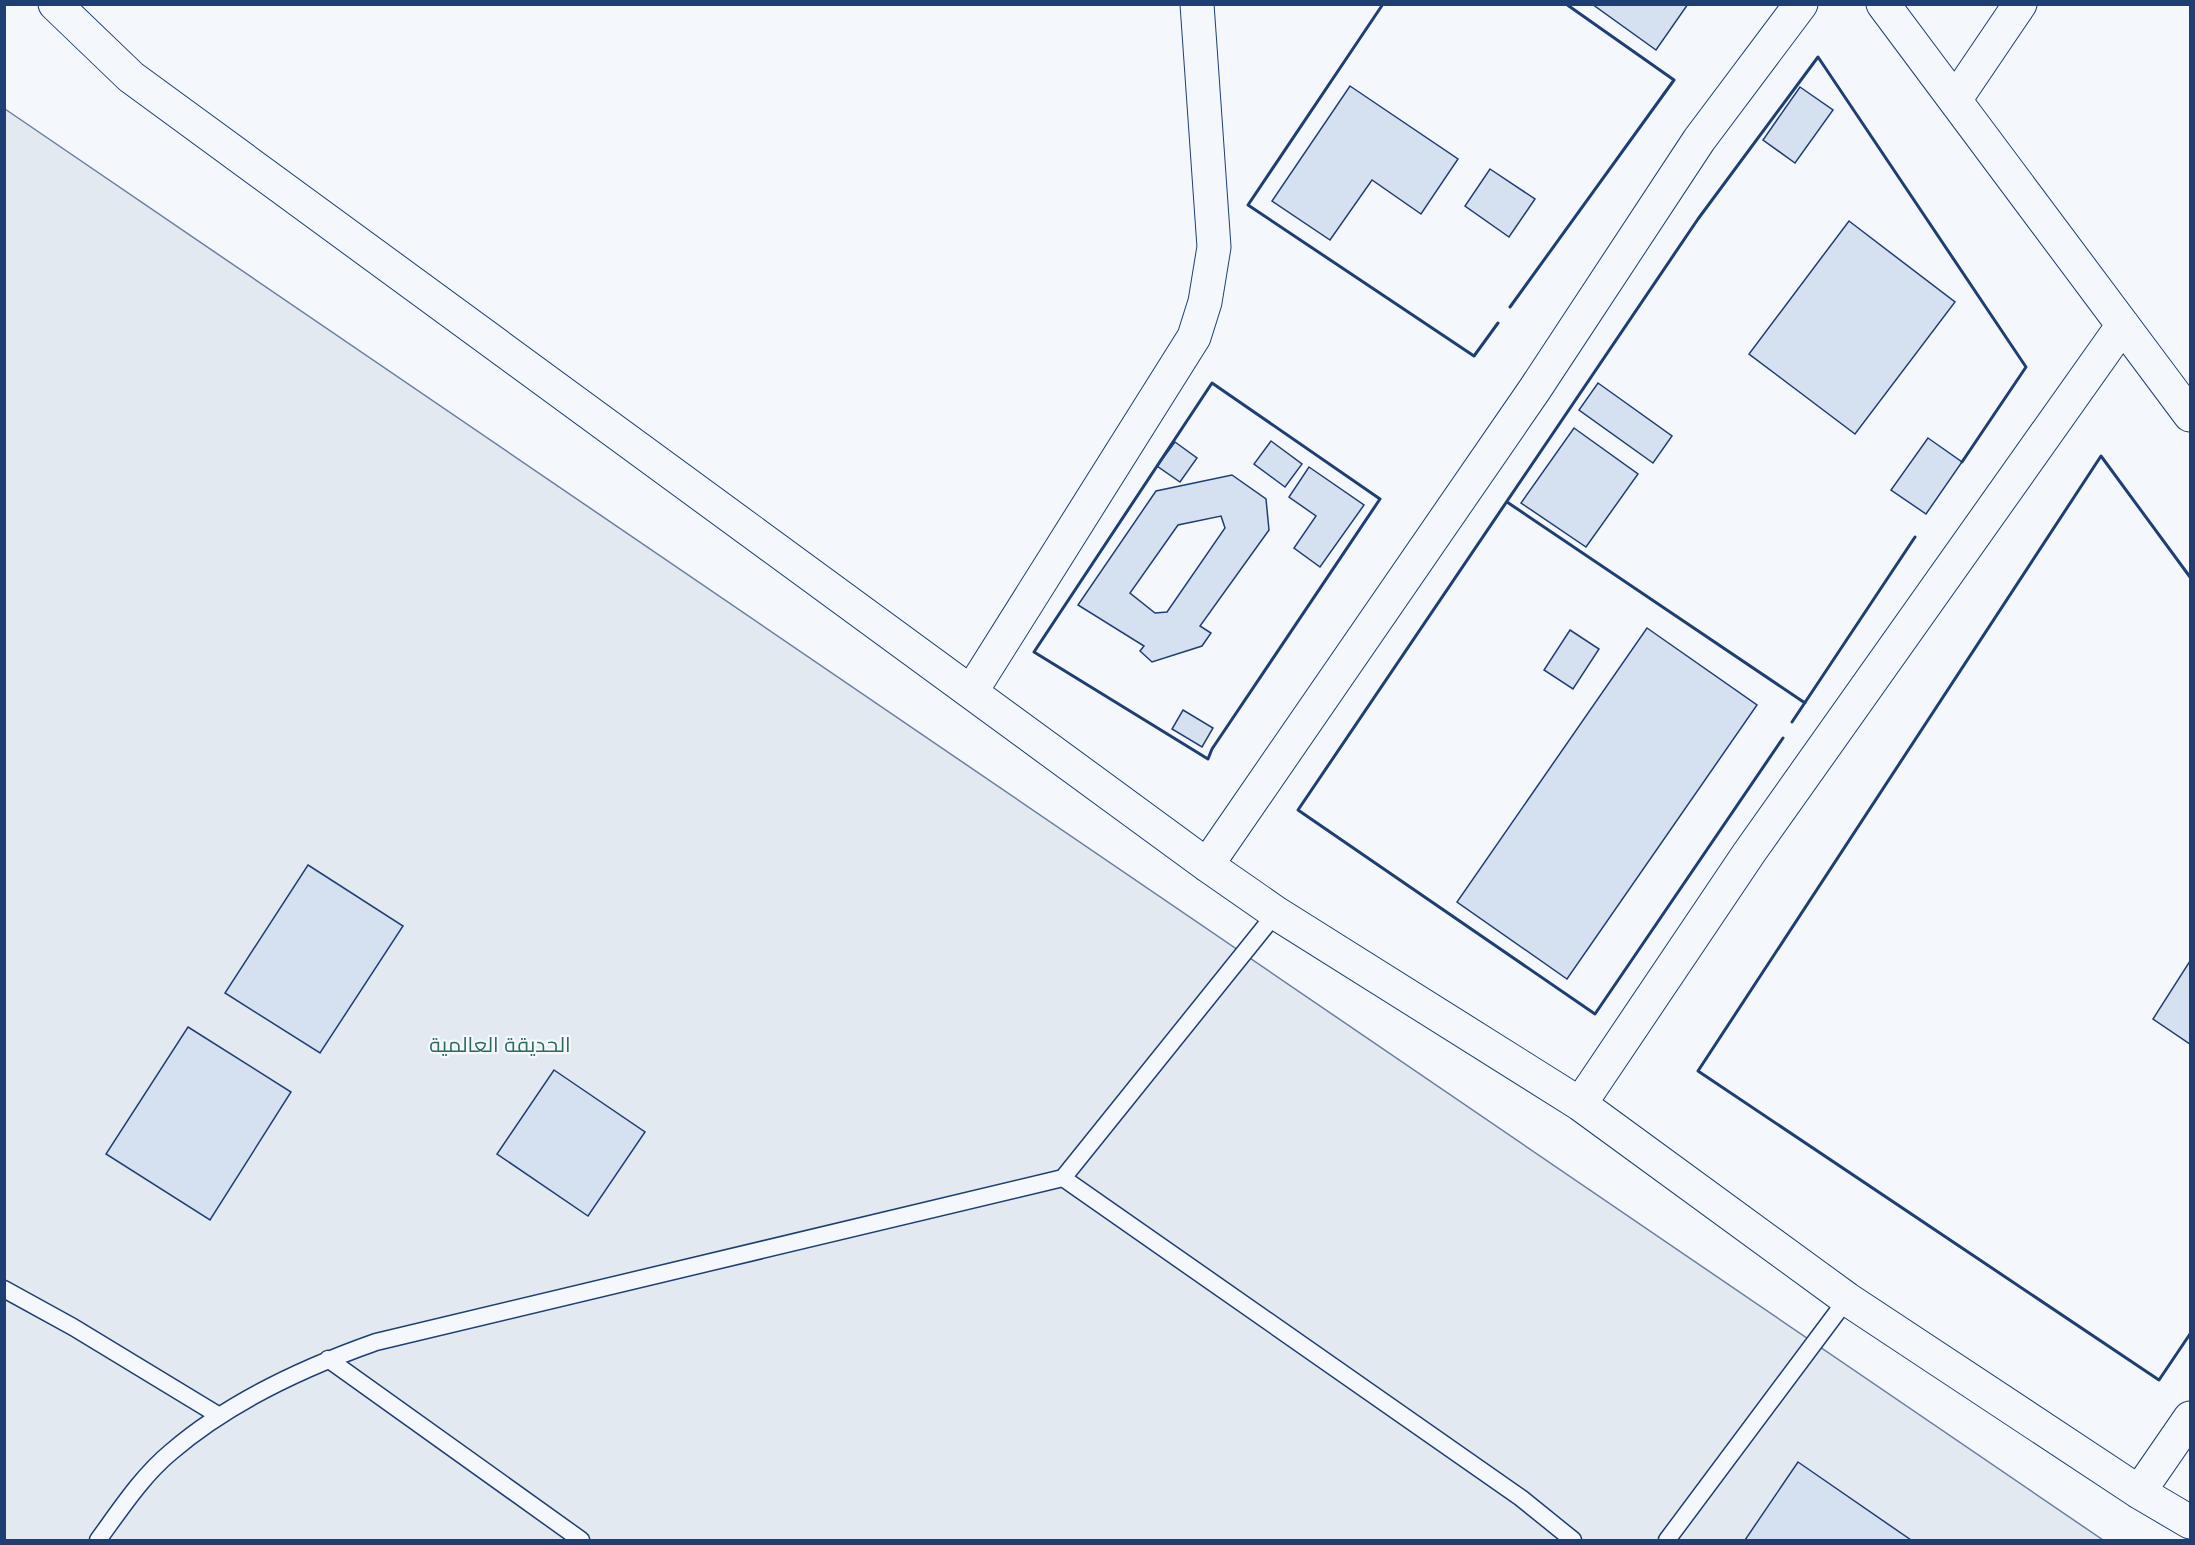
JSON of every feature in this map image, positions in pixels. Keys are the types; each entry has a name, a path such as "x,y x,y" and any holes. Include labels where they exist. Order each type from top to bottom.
{"street":[{"path":"55,4 131,77 1276,913 1580,1104 1847,1299 2139,1492 2190,1522"},
{"path":"971,692 1194,337 1203,311 1214,247 1197,4"},
{"path":"1208,864 1535,389 1699,140 1801,4"},
{"path":"1883,4 2190,415"},
{"path":"1955,100 2020,4"},
{"path":"1580,1104 1749,853 2123,325"},
{"path":"2139,1492 2190,1418"}],"lane":[{"path":"98,1540 129,1497 169,1453 218,1415 328,1359 388,1339 1063,1178 1276,913"},
{"path":"1063,1178 1521,1498 1573,1540"},
{"path":"4,1289 73,1327 218,1415"},
{"path":"1667,1540 1847,1299"},
{"path":"328,1359 581,1540"}],"green space":[{"name":"الحديقة العالمية","path":"5,109 2103,1540 5,1540"}],"building":[{"path":"1592,4 1688,4 1656,50"},
{"path":"1350,86 1458,159 1421,214 1372,180 1330,240 1272,201"},
{"path":"1800,87 1833,110 1795,163 1763,140"},
{"path":"1490,169 1535,199 1509,237 1465,206"},
{"path":"1849,221 1955,302 1855,434 1749,354"},
{"path":"1598,383 1672,436 1653,463 1579,410"},
{"path":"1574,428 1638,474 1586,547 1521,503"},
{"path":"1928,438 1962,462 1926,514 1891,490"},
{"path":"1271,441 1302,464 1285,487 1254,464"},
{"path":"1175,442 1197,458 1180,482 1157,466"},
{"path":"1309,467 1364,505 1320,567 1294,548 1316,516 1289,497"},
{"path":"1232,475 1266,499 1269,530 1200,626 1211,633 1202,646 1152,662 1140,651 1144,646 1078,605 1156,491","holes":["1221,516 1225,528 1167,612 1155,613 1130,593 1178,525"]},
{"path":"1647,628 1757,705 1567,979 1457,902"},
{"path":"1570,630 1599,649 1573,689 1544,670"},
{"path":"1183,710 1213,728 1202,747 1172,729"},
{"path":"308,865 403,926 320,1053 225,993"},
{"path":"2190,961 2190,1044 2153,1019"},
{"path":"188,1027 291,1092 210,1220 106,1154"},
{"path":"554,1070 645,1132 588,1216 497,1154"},
{"path":"1798,1462 1911,1540 1745,1540"}],"wall":[{"path":"1383,4 1248,205 1474,356 1498,323"},
{"path":"1510,307 1674,80 1566,4"},
{"path":"1783,738 1595,1014 1298,810 1698,219 1818,57 2026,367 1962,462"},
{"path":"1212,383 1380,499 1212,749 1208,759 1034,652 1212,383"},
{"path":"2190,577 2101,456 1698,1071 2159,1380 2190,1334"},
{"path":"1507,502 1805,703"},
{"path":"1792,722 1915,537"}]}
